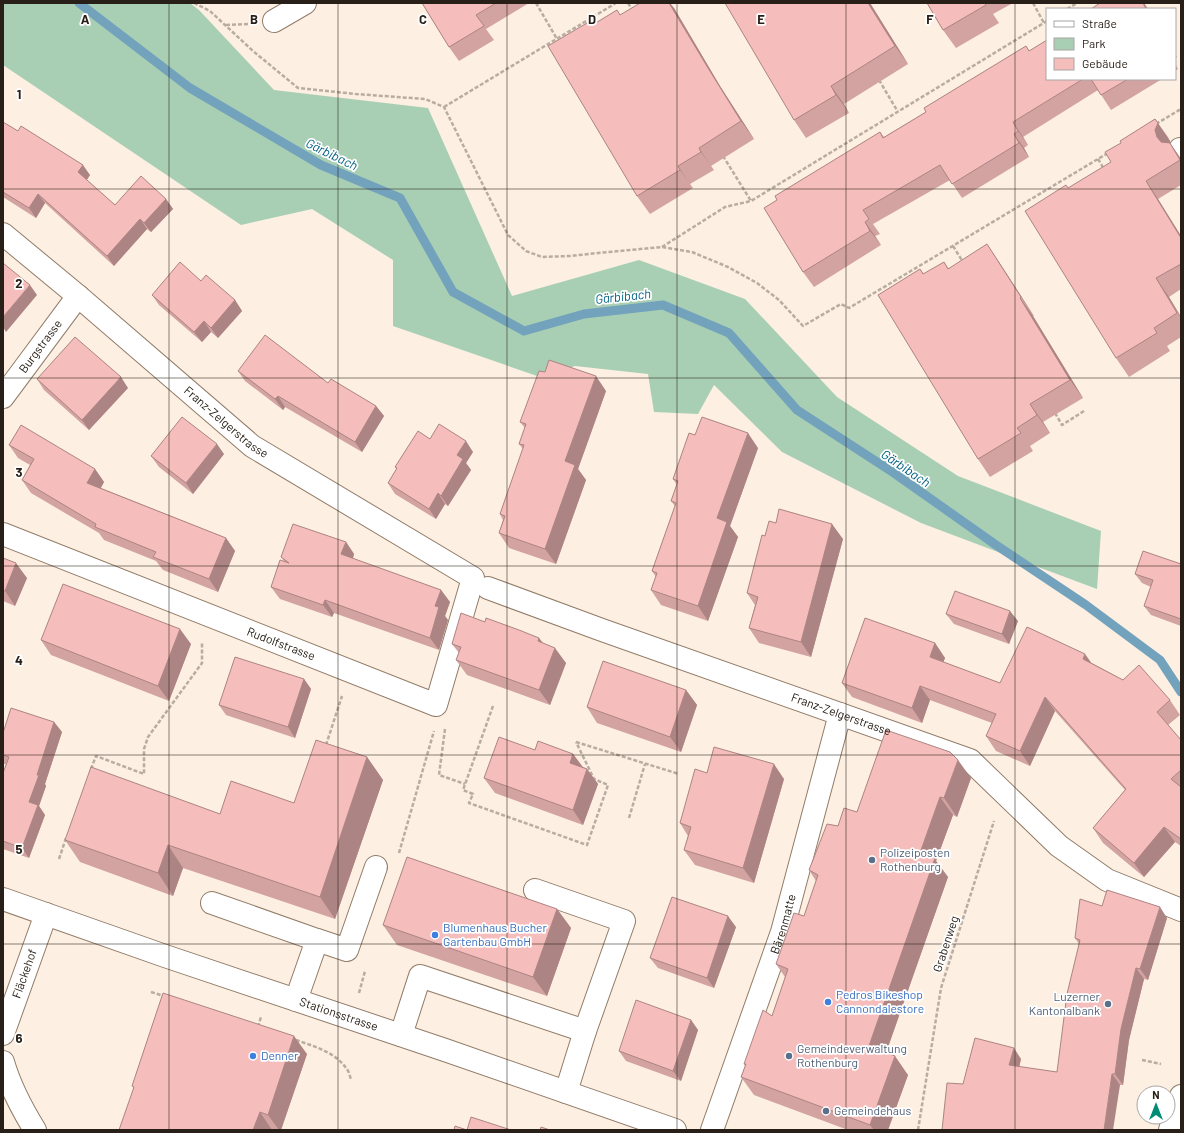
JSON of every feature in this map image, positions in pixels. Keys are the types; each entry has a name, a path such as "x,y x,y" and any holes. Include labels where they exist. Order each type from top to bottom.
{"street":[{"path":"274,21 305,3"},
{"name":"Franz-Zelgerstrasse","path":"3,234 78,296 252,446 480,583 602,630 970,760 1059,846 1107,880 1181,910"},
{"name":"Burgstrasse","path":"3,397 78,296"},
{"name":"Rudolfstrasse","path":"3,534 436,705 438,698"},
{"path":"438,698 480,583"},
{"name":"Bärenmatte","path":"712,1130 782,932 840,714"},
{"path":"212,903 347,950 376,867"},
{"path":"535,890 624,921 585,1031 566,1092"},
{"name":"Stationsstrasse","path":"3,899 165,956 401,1035 675,1130"},
{"name":"Fläckehof","path":"3,1034 46,914"},
{"path":"296,1000 317,940"},
{"path":"401,1035 420,976 585,1031"},
{"path":"3,1062 6,1073 35,1130"},
{"path":"1170,1130 1181,1096"}],"path":[{"path":"194,3 210,11 253,51 298,88 425,99 444,107 508,235 526,251 542,257 662,248 692,252 728,266 757,282 779,300 803,326 840,304 849,308 1111,151"},
{"path":"536,3 557,39"},
{"path":"444,107 616,3"},
{"path":"628,3 637,16"},
{"path":"662,248 725,207 751,201 1046,22 1033,3"},
{"path":"878,78 898,112"},
{"path":"1155,125 1181,109"},
{"path":"723,155 751,201"},
{"path":"1098,159 1106,172"},
{"path":"953,246 965,266"},
{"path":"1054,412 1062,425 1084,411"},
{"path":"91,770 96,756 144,774 144,749 148,736 202,663 202,635"},
{"path":"326,745 350,671"},
{"path":"438,698 446,700 449,704 439,775 465,784"},
{"path":"493,706 463,790 473,794 469,803 587,845 608,785 594,779 576,742 679,774"},
{"path":"629,818 645,764"},
{"name":"Grabenweg","path":"918,1130 941,988 1004,792"},
{"path":"59,859 68,835"},
{"path":"151,992 165,996"},
{"path":"258,1027 265,1030"},
{"path":"293,1039 314,1046 334,1056 347,1068 351,1080"},
{"path":"1142,1060 1161,1064"}],"green space":[{"path":"3,3 190,3 199,10 274,90 428,108 512,296 639,260 745,299 837,397 958,476 1101,531 1097,589 921,523 782,452 714,385 698,414 654,412 648,374 575,366 540,377 393,326 393,260 312,209 241,225 3,65"}],"building":[{"path":"422,3 496,3 476,15 484,26 449,47"},
{"path":"640,3 669,3 741,121 699,148 701,152 678,166 680,170 637,196 548,46 592,20 594,24 617,10 620,15"},
{"path":"725,3 868,3 895,46 831,86 836,95 794,120"},
{"path":"927,3 985,3 986,5 943,30"},
{"path":"1100,3 1143,3 1146,8 1092,8"},
{"path":"1046,41 1046,80 1081,80 1013,122 1018,131 1014,134 1019,143 952,184 940,165 863,210 869,219 865,222 870,231 803,272 764,208 777,200 775,196 880,132 883,138 926,112 924,108 1026,46 1029,51"},
{"path":"1092,80 1126,80 1101,95"},
{"path":"1155,119 1158,123 1155,130 1157,137 1161,142 1170,143 1180,160 1146,181 1181,238 1181,264 1156,278 1177,313 1154,328 1157,333 1116,358 1025,211 1066,185 1068,188 1111,162 1105,152 1121,143 1120,141"},
{"path":"3,122 18,131 21,126 83,165 78,172 115,205 141,176 166,199 144,223 140,219 107,256 38,194 29,208 3,192"},
{"path":"987,244 1021,297 1020,298 1070,380 1030,404 1037,415 1017,428 1021,433 978,459 878,295 920,269 923,274 944,262 948,269"},
{"path":"180,262 201,281 206,275 235,300 211,328 204,321 194,332 152,295"},
{"path":"3,263 30,285 3,317"},
{"path":"265,335 328,383 331,379 376,406 355,442 278,396 275,399 238,371"},
{"path":"75,337 121,377 82,420 37,379"},
{"path":"549,360 596,376 565,461 575,465 545,549 499,533 505,516 500,514 524,445 519,444 526,424 520,422 539,371 545,372"},
{"path":"182,417 217,444 186,483 151,456"},
{"path":"702,417 748,433 717,518 727,522 698,606 651,590 657,573 652,571 676,503 671,501 678,481 673,479 689,433 695,435"},
{"path":"439,424 466,441 457,455 463,459 441,496 438,493 429,509 388,483 397,468 395,467 418,431 430,439"},
{"path":"21,425 95,469 87,483 226,538 209,579 153,557 156,552 95,527 96,524 22,480 34,459 9,445"},
{"path":"779,509 832,524 801,642 749,628 758,597 747,593 762,535 765,536 769,521 776,523"},
{"path":"293,524 346,542 341,554 441,590 435,606 439,607 430,638 325,600 323,605 271,587 280,560 289,563 281,557"},
{"path":"1143,551 1181,564 1181,619 1144,606 1153,580 1135,574"},
{"path":"3,558 16,563 5,591 3,590"},
{"path":"63,584 180,629 158,686 41,640"},
{"path":"955,591 1010,611 1002,634 946,614"},
{"path":"461,613 485,622 486,618 519,630 539,638 538,641 555,648 539,690 456,660 461,647 452,644"},
{"path":"865,618 935,643 930,657 1000,683 1027,627 1085,654 1083,659 1123,680 1139,665 1170,700 1157,712 1181,740 1181,770 1171,779 1181,787 1181,839 1164,827 1134,863 1093,828 1126,789 1045,697 1020,751 986,736 996,714 920,686 912,708 842,683"},
{"path":"235,657 304,679 288,727 219,705"},
{"path":"603,661 686,690 670,737 587,707"},
{"path":"11,708 54,722 37,775 39,775 29,802 38,805 22,848 3,841 3,773 9,757 3,755 3,733"},
{"path":"886,730 950,752 958,760 944,798 940,797 920,853 935,858 869,1046 895,1056 870,1125 741,1077 746,1064 744,1064 763,1010 772,1016 788,969 776,964 794,913 804,916 818,875 809,870 827,824 838,826 844,808 857,812"},
{"path":"499,737 535,750 538,741 573,754 570,763 587,769 573,810 484,778"},
{"path":"316,740 367,757 320,897 168,845 158,873 65,840 91,767 220,814 231,781 294,803"},
{"path":"714,747 774,764 743,868 684,850 691,827 680,823 695,769 707,773"},
{"path":"407,857 557,909 533,977 383,925"},
{"path":"1107,890 1160,907 1140,969 1136,968 1121,1029 1115,1074 1112,1074 1104,1130 942,1130 947,1083 963,1084 975,1038 1014,1048 1009,1065 1057,1072 1067,994 1080,940 1075,938 1080,899 1102,906"},
{"path":"672,897 728,916 707,978 650,958"},
{"path":"163,993 294,1036 268,1115 260,1112 253,1130 119,1130"},
{"path":"636,1000 691,1020 673,1071 619,1051"},
{"path":"471,1117 511,1130 467,1130"},
{"path":"455,1126 467,1130 454,1130"},
{"path":"541,1127 550,1130 540,1130"}],"waterway":[{"name":"Gärbibach","path":"79,3 190,88 321,165 400,198 453,292 524,331 584,314 663,305 729,333 797,410 894,473 996,545 1086,605 1160,660 1181,692"}],"place":[{"name":"Polizeiposten Rothenburg","path":"872,860"},
{"name":"Blumenhaus Bucher Gartenbau GmbH","path":"435,935"},
{"name":"Pedros Bikeshop Cannondalestore","path":"828,1002"},
{"name":"Luzerner Kantonalbank","path":"1108,1004"},
{"name":"Denner","path":"253,1056"},
{"name":"Gemeindeverwaltung Rothenburg","path":"789,1056"},
{"name":"Gemeindehaus","path":"826,1111"}]}
